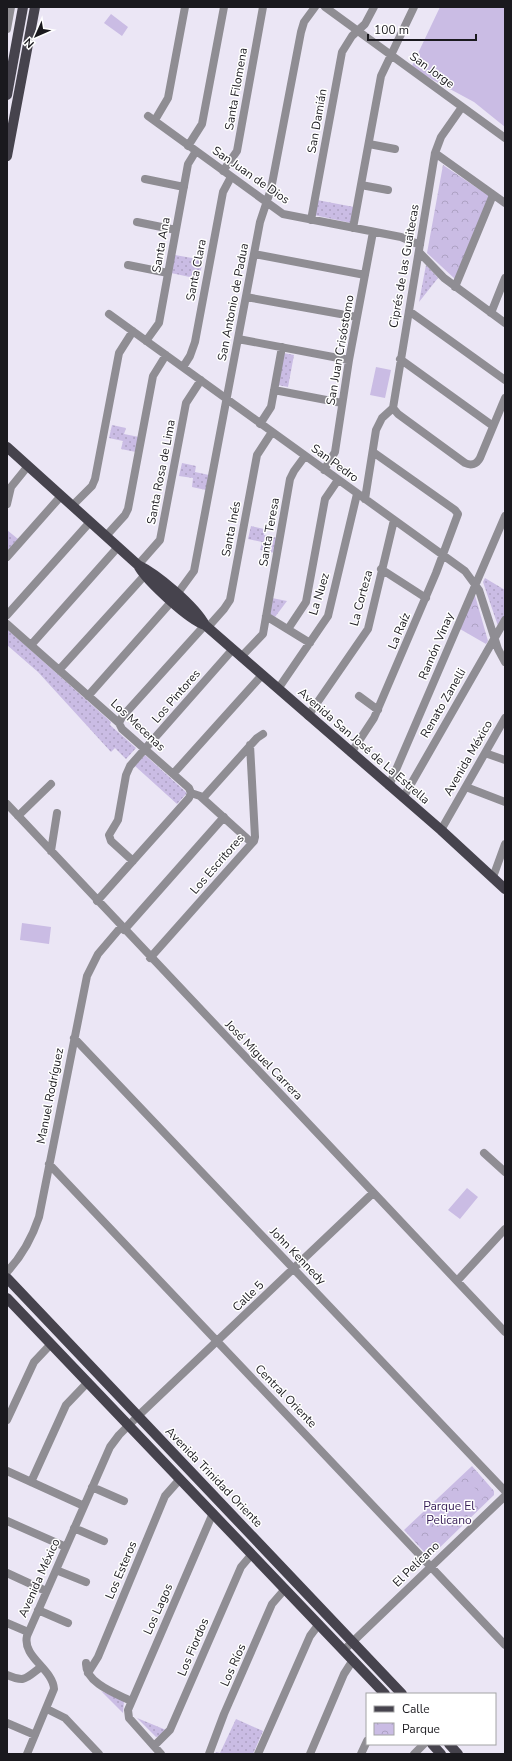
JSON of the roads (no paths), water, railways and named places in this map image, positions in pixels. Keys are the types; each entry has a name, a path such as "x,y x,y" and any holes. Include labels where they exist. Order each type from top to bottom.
{"main road":[{"path":"23,7 28,12 31,26"},
{"path":"7,95 23,7"},
{"path":"7,156 35,7"},
{"name":"Avenida San José de La Estrella","path":"7,447 138,565 152,573 175,598"},
{"name":"Avenida San José de La Estrella","path":"138,565 145,575 198,614 206,626 441,830 505,889"},
{"name":"Avenida Trinidad Oriente","path":"7,1278 401,1693"},
{"path":"8,1300 384,1693"},
{"path":"433,1745 441,1754"},
{"path":"450,1745 458,1754"}],"street":[{"path":"7,29 11,7"},
{"name":"San Juan de Dios","path":"184,7 168,98 152,118 266,203 286,215 401,237 420,248 439,273 455,287 505,323"},
{"path":"188,146 202,124 224,7"},
{"name":"Santa Filomena","path":"224,171 237,151 263,7"},
{"name":"San Antonio de Padua","path":"88,696 175,598 195,569 260,222 272,184 300,32 304,22 316,7"},
{"name":"San Damián","path":"311,220 342,52 346,44 367,22 374,7"},
{"path":"353,228 381,76 414,7"},
{"name":"San Jorge","path":"330,8 391,56 505,138"},
{"name":"Ciprés de las Guaitecas","path":"393,408 435,153 441,137 462,107"},
{"path":"369,144 395,149"},
{"name":"Santa Ana","path":"146,341 159,323 188,164 196,151"},
{"path":"435,153 505,203"},
{"name":"Santa Clara","path":"183,367 190,356 194,342 223,192 231,177"},
{"path":"145,179 184,187"},
{"path":"361,185 388,190"},
{"path":"455,287 493,195"},
{"path":"137,222 176,230"},
{"name":"San Juan Crisóstomo","path":"324,470 335,452 349,360 373,232"},
{"path":"254,254 365,275"},
{"path":"128,265 168,273"},
{"path":"491,313 505,278"},
{"path":"246,297 357,317"},
{"path":"409,311 505,380"},
{"name":"San Pedro","path":"110,314 465,571 476,584 482,596 494,639 499,653 505,662"},
{"path":"72,506 92,486 95,479 118,353 133,331"},
{"path":"238,339 349,360"},
{"path":"260,424 270,410 282,347"},
{"path":"106,536 128,509 152,376 166,355"},
{"path":"400,359 493,426"},
{"name":"Santa Rosa de Lima","path":"138,565 160,540 186,403 201,380"},
{"path":"274,390 342,402"},
{"path":"365,500 376,430 382,418 393,408 398,414 465,463 474,464 478,461 505,398"},
{"name":"Santa Inés","path":"119,723 122,717 206,626 227,606 230,600 257,455 272,432"},
{"name":"La Raíz","path":"351,753 378,710 426,598 457,516 457,512 373,452"},
{"name":"Santa Teresa","path":"241,657 263,634 290,479 305,456"},
{"path":"7,504 11,487 28,466"},
{"path":"288,629 306,602 325,499 338,480"},
{"name":"La Nuez","path":"278,689 328,616 357,494"},
{"path":"7,557 61,496"},
{"name":"Ramón Vinay","path":"389,786 505,516"},
{"name":"La Corteza","path":"308,716 368,628 394,520"},
{"path":"7,615 90,522"},
{"path":"31,645 118,547"},
{"path":"381,569 426,598"},
{"path":"59,670 145,575"},
{"path":"266,616 310,643"},
{"name":"Renato Zanelli","path":"403,798 505,620"},
{"name":"Los Mecenas","path":"7,624 119,723 122,729 189,788 191,793 202,798 252,843"},
{"name":"Los Pintores","path":"133,861 111,841 109,836 118,820 128,769 233,650"},
{"path":"173,774 262,675"},
{"path":"359,696 378,710"},
{"name":"Avenida México","path":"441,830 505,718"},
{"path":"202,798 258,736 263,734"},
{"name":"Los Escritores","path":"150,958 252,843 255,837 250,745"},
{"path":"485,753 505,760"},
{"path":"18,816 51,784"},
{"path":"466,787 505,802"},
{"path":"97,901 189,798 191,793"},
{"name":"José Miguel Carrera","path":"7,804 150,958 505,1332"},
{"path":"51,851 57,814"},
{"name":"Manuel Rodríguez","path":"7,1272 24,1251 36,1228 85,984 90,969 103,946 122,928 224,817"},
{"path":"493,878 505,844"},
{"name":"John Kennedy","path":"74,1038 505,1491"},
{"path":"484,1153 505,1172"},
{"name":"Central Oriente","path":"49,1164 505,1645"},
{"name":"Calle 5","path":"138,1416 374,1193"},
{"path":"457,1281 505,1229"},
{"path":"7,1420 34,1362 51,1344"},
{"path":"31,1482 66,1405 88,1382"},
{"name":"Avenida México","path":"28,1754 53,1693 54,1687 52,1681 27,1646 26,1639 28,1632 110,1447 138,1416"},
{"path":"7,1471 84,1506"},
{"name":"Los Esteros","path":"88,1673 98,1657 165,1496 180,1479"},
{"path":"92,1487 124,1501"},
{"name":"El Pelícano","path":"344,1650 505,1496"},
{"name":"Los Lagos","path":"154,1746 128,1715 128,1710 213,1513"},
{"path":"7,1520 66,1547"},
{"path":"74,1528 104,1541"},
{"name":"Los Fiordos","path":"154,1746 170,1730 241,1567 252,1554"},
{"path":"56,1570 86,1582"},
{"path":"7,1574 46,1591"},
{"name":"Los Ríos","path":"209,1754 222,1725 224,1714 272,1604 285,1589"},
{"path":"38,1610 68,1623"},
{"path":"7,1623 28,1632"},
{"path":"258,1754 310,1636 319,1624"},
{"path":"310,1754 344,1674 353,1660"},
{"path":"86,1663 88,1673 100,1685 132,1700"},
{"path":"7,1676 23,1680 41,1667"},
{"path":"46,1709 65,1718 99,1754"},
{"path":"7,1723 35,1736"},
{"path":"361,1754 366,1743"},
{"path":"414,1754 423,1745"},
{"path":"154,1746 161,1754"}],"park label":[{"name":"Parque El Pelicano","path":"449,1513"}]}
